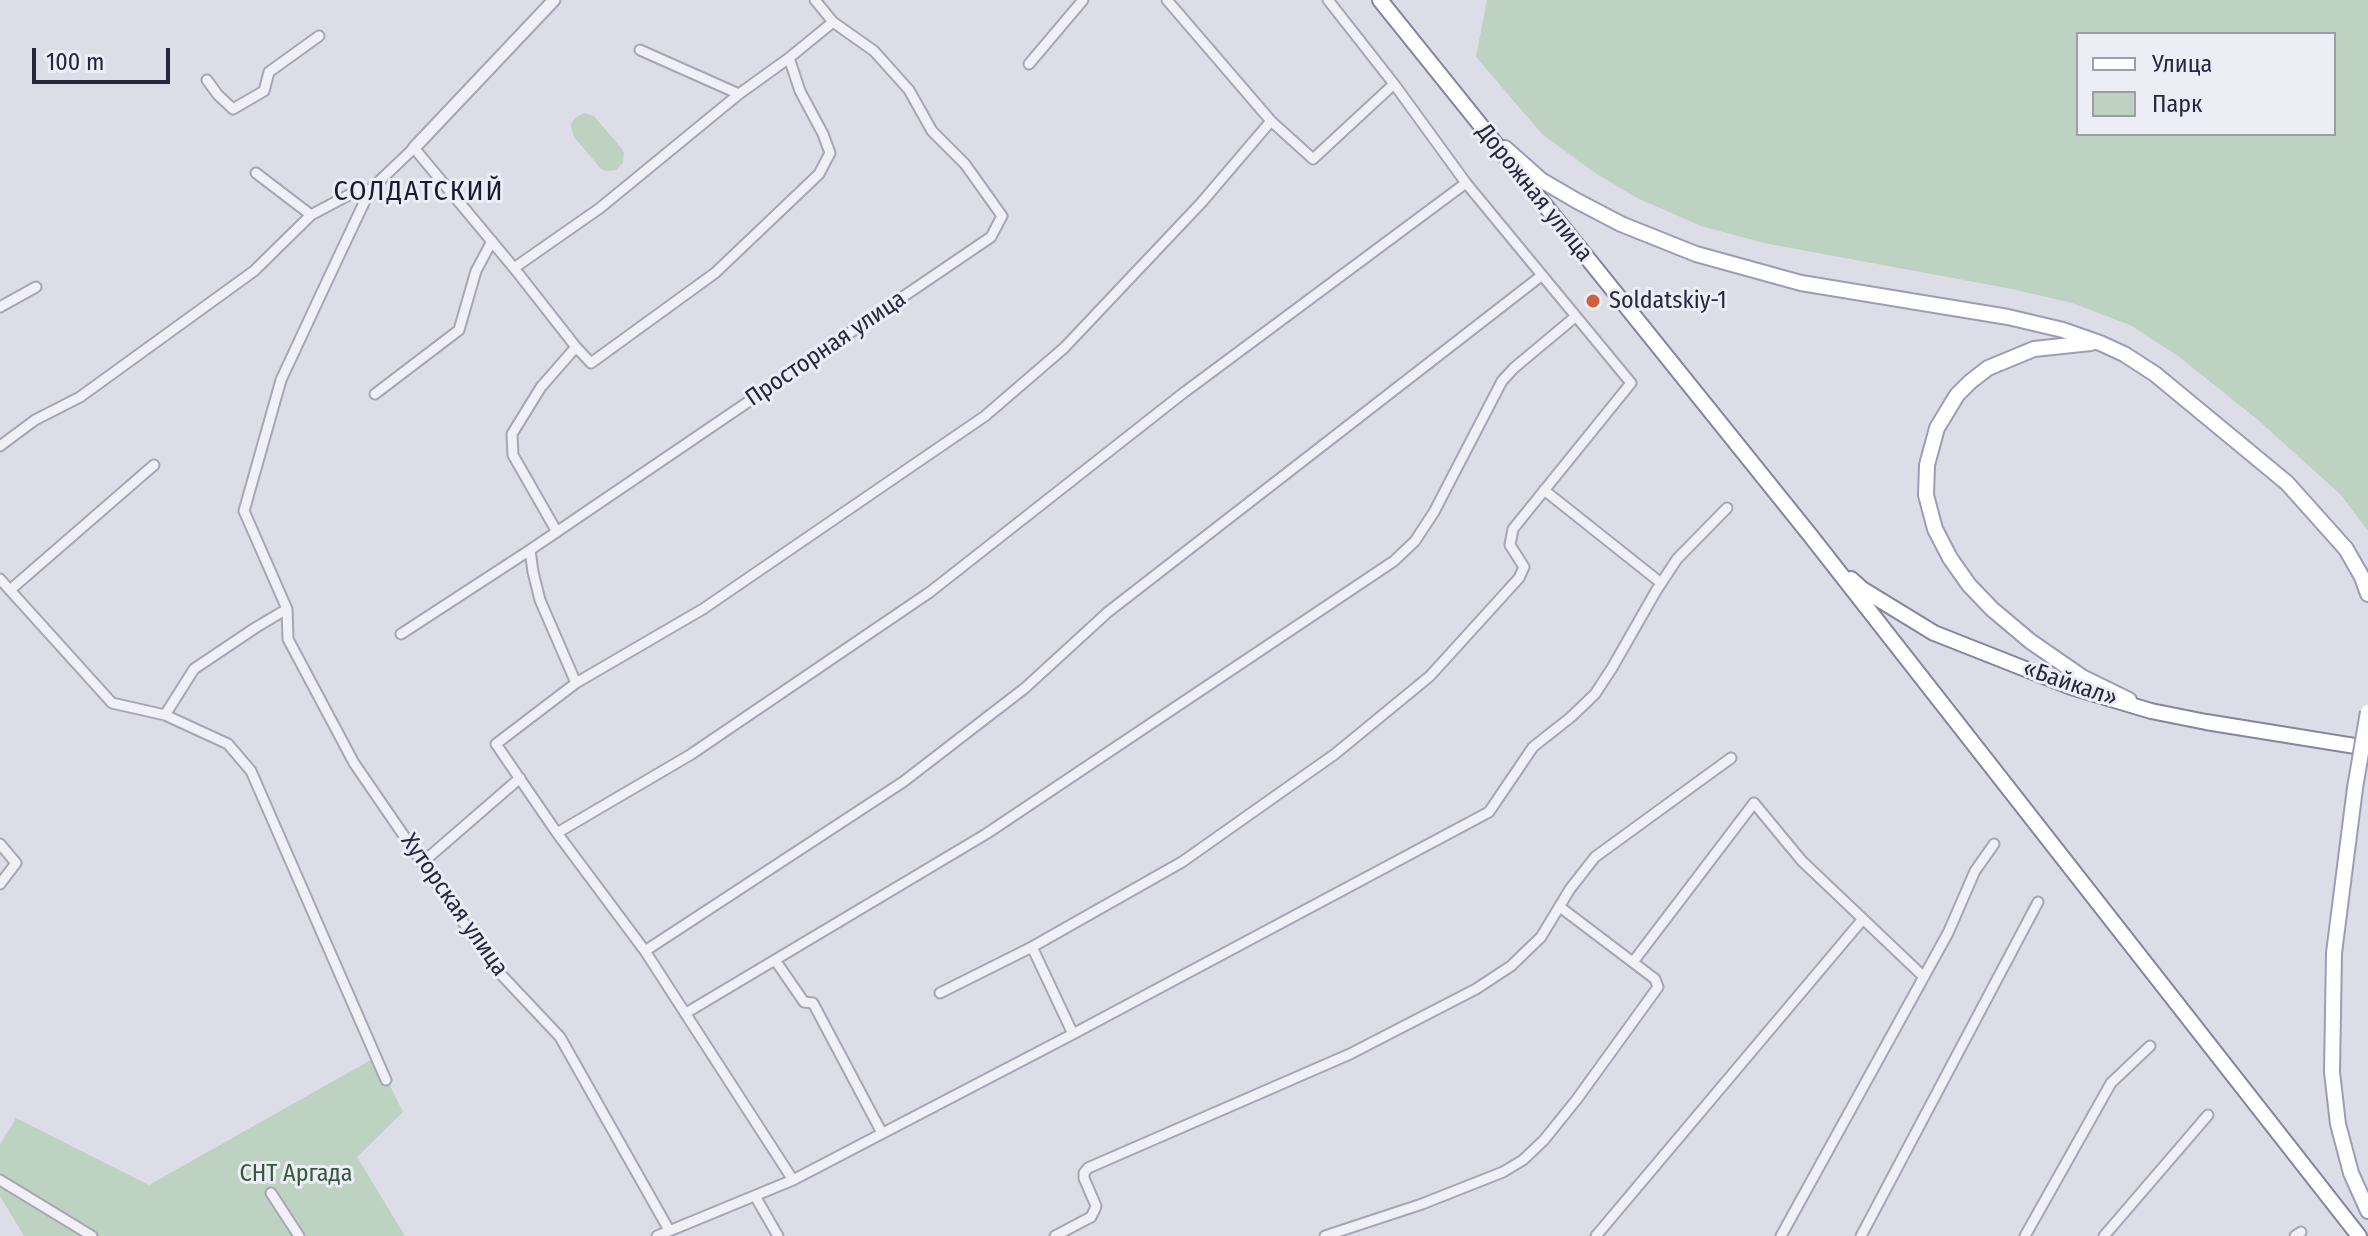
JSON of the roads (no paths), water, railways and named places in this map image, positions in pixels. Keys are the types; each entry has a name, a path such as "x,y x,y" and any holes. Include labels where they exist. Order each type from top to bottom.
{"main road":[{"name":"Дорожная улица","path":"1380,0 1810,535"},
{"path":"1461,103 1541,180 1621,224 1696,254 1801,283 2008,317 2063,330 2124,354 2155,374 2287,483 2346,549 2368,594"},
{"path":"2100,343 2034,349 1988,368 1970,382 1957,395 1937,428 1927,465 1926,495 1935,529 1950,558 1969,585 1992,609 2030,641 2082,677 2151,711"},
{"path":"1810,535 2359,1236"},
{"name":"«Байкал»","path":"1810,535 1862,589 1934,633 2071,687 2151,711 2368,748"},
{"path":"2368,711 2334,953 2332,1072 2338,1124 2351,1173 2368,1211"}],"street":[{"path":"0,446 35,420 80,397 254,271 311,215 360,189 370,190 554,0"},
{"name":"Просторная улица","path":"401,634 557,532 991,237 1002,216 965,164 932,131 909,90 874,51 833,22 815,0"},
{"path":"1029,64 1083,0"},
{"path":"1167,0 1271,121 1313,159 1394,84"},
{"path":"940,993 1032,947 1182,862 1335,754 1430,676 1519,578 1524,567 1510,545 1513,529 1631,383 1466,183 1328,0"},
{"path":"514,268 600,208 833,22"},
{"path":"207,80 233,109 264,91 269,72 319,36"},
{"path":"640,50 739,94"},
{"path":"414,148 591,363 715,273 819,174 830,153 800,91 789,58"},
{"path":"793,1180 645,951 557,833 496,744 576,683 703,609 985,416 1064,348 1202,202 1271,121"},
{"path":"256,173 311,215"},
{"path":"557,833 690,755 930,592 1182,394 1466,183"},
{"name":"Хуторская улица","path":"370,190 281,380 244,511 287,609 288,639 354,763 494,967 560,1037 669,1230"},
{"path":"375,394 459,330 476,271 492,241"},
{"path":"645,951 903,782 1025,688 1108,612 1541,276"},
{"path":"0,307 36,287"},
{"path":"686,1013 986,834 1394,561 1415,541 1434,512 1502,381 1575,317"},
{"path":"557,532 513,455 512,434 541,387 576,347"},
{"path":"10,590 154,465"},
{"path":"1544,490 1661,583"},
{"path":"657,1236 793,1180 1489,812 1533,747 1595,694 1677,559 1727,508"},
{"path":"530,550 540,600 576,683"},
{"path":"0,579 112,703 165,715 228,744 251,771 386,1080"},
{"path":"165,715 194,669 287,609"},
{"path":"1055,1236 1091,1217 1094,1211 1096,1206 1084,1178 1088,1168 1350,1054 1476,989 1511,966 1541,937 1570,889 1595,857 1731,758"},
{"path":"423,862 520,778"},
{"path":"1633,962 1754,803 1802,861 1924,977"},
{"path":"0,844 16,863 0,884"},
{"path":"1781,1236 1948,933 1975,871 1994,844"},
{"path":"1861,1236 2038,902"},
{"path":"1325,1236 1422,1204 1503,1172 1523,1160 1544,1140 1577,1099 1658,987 1655,979 1560,907"},
{"path":"1596,1236 1863,919"},
{"path":"1032,947 1073,1034"},
{"path":"775,960 804,1002 813,1003 882,1133"},
{"path":"2025,1236 2111,1083 2150,1046"},
{"path":"2104,1236 2208,1115"},
{"path":"0,1180 92,1236"},
{"path":"271,1193 299,1236"},
{"path":"755,1196 778,1236"}],"place":[{"name":"Soldatskiy-1","path":"1593,301"}],"district":[{"name":"СОЛДАТСКИЙ","path":"419,192"}],"park label":[{"name":"СНТ Аргада","path":"296,1174"}]}
